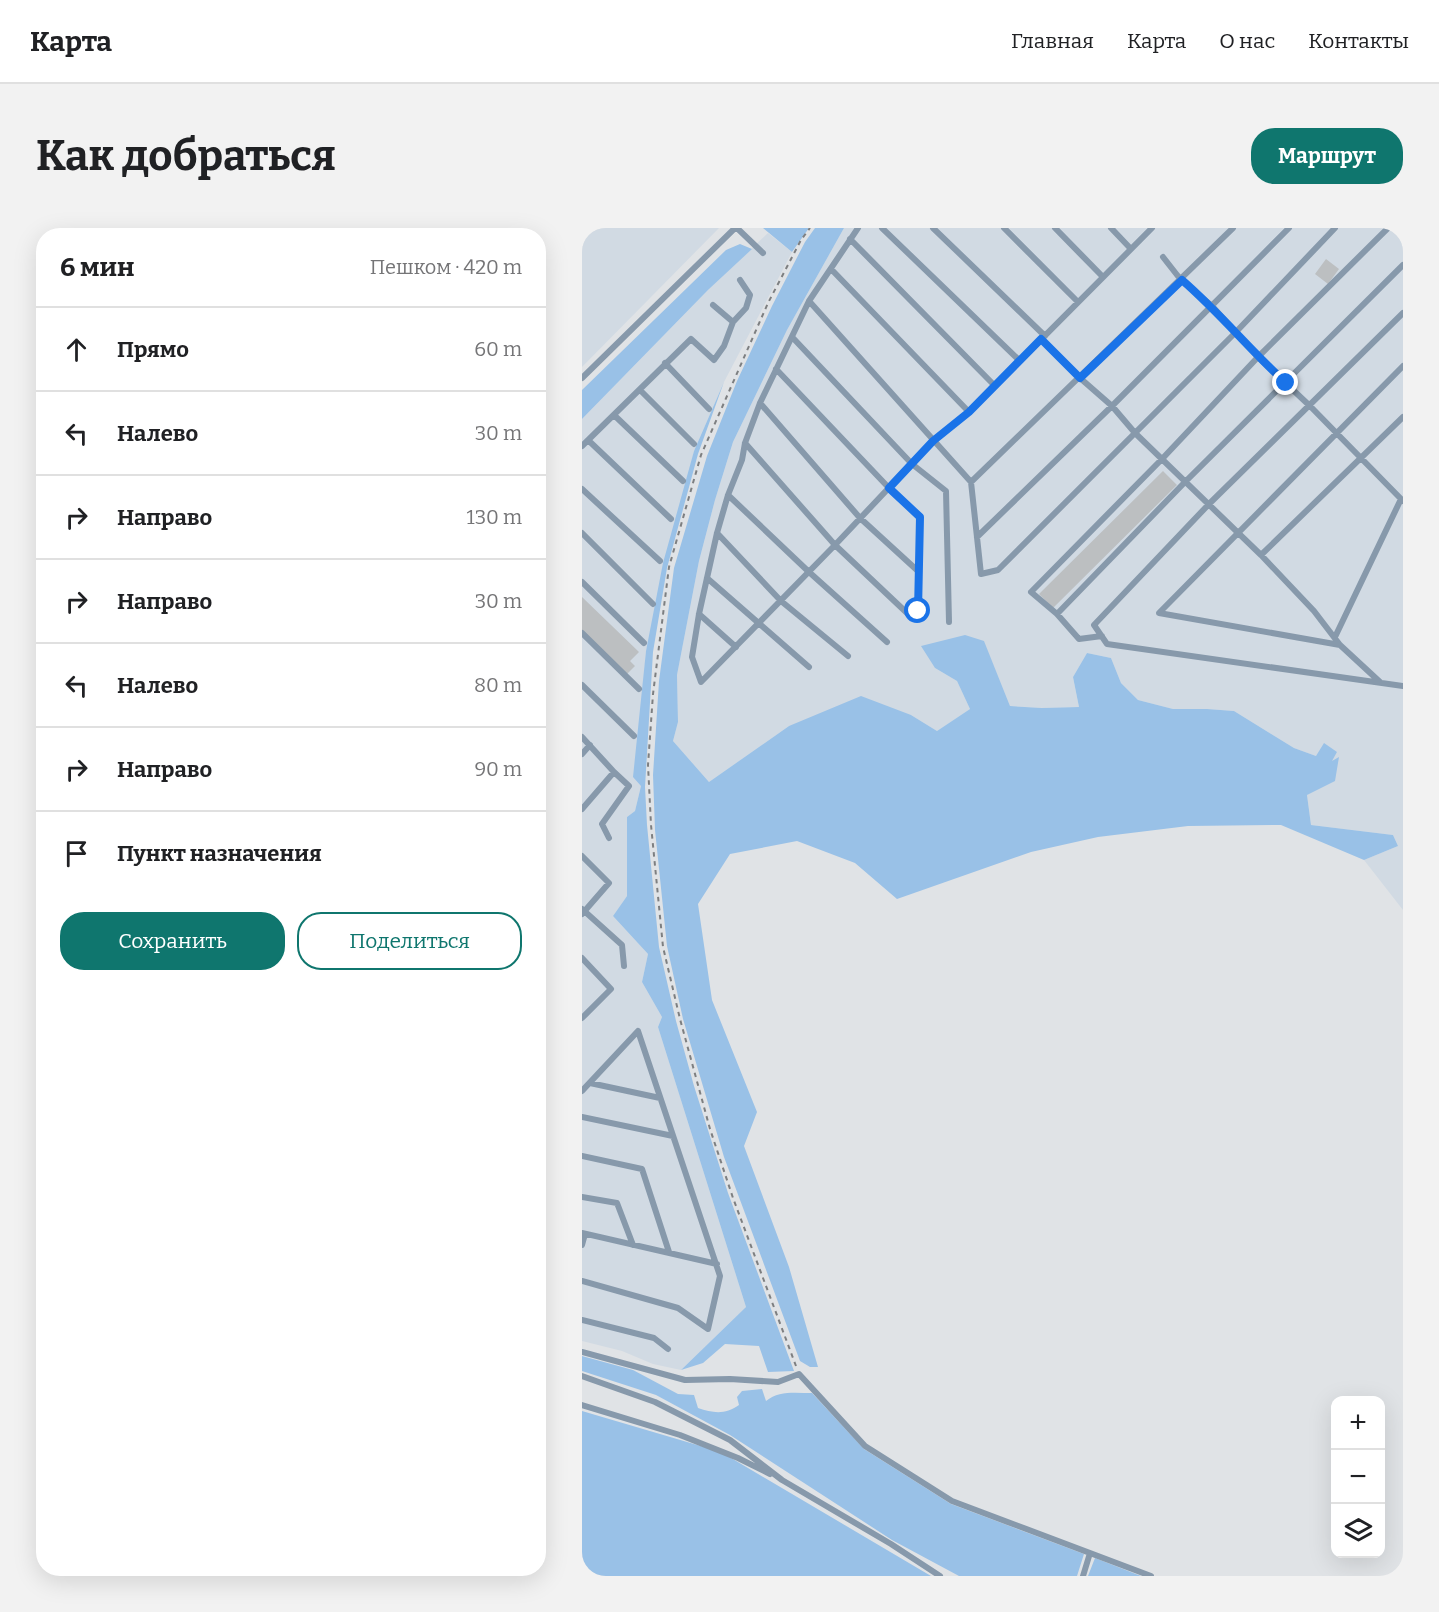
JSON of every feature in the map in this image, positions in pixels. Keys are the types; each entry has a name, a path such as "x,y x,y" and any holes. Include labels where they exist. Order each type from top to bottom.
{"lane":[{"path":"582,378 736,228 763,253"},
{"path":"858,228 809,301 760,403 745,443 742,460 728,495 717,533 699,614 692,657 701,682 836,545 933,441 969,412 1152,228"},
{"path":"882,228 1020,361"},
{"path":"933,228 1043,337 1080,378 1113,406 1135,433 1261,555 1314,611 1340,645 1381,683"},
{"path":"1004,228 1078,302"},
{"path":"1055,228 1103,277"},
{"path":"1111,228 1131,249"},
{"path":"971,482 1182,280 1233,228"},
{"path":"977,537 1113,406 1288,228"},
{"path":"809,301 971,482 981,574 998,570 1235,333 1335,228"},
{"path":"1102,636 1079,639 1057,614 1032,592 1258,357 1388,228"},
{"path":"850,239 995,386"},
{"path":"1163,257 1182,280 1212,306 1258,357 1402,497 1335,637"},
{"path":"1057,614 1185,482 1403,265"},
{"path":"831,269 969,412"},
{"path":"582,447 691,339 714,360 724,346 733,322 746,308 750,295 740,279"},
{"path":"713,305 733,322"},
{"path":"1403,313 1209,504 1094,625 1107,644 1403,686"},
{"path":"793,338 912,464 946,491 950,622"},
{"path":"665,363 709,409"},
{"path":"1340,645 1159,613 1403,366"},
{"path":"745,443 836,545 907,613 918,611 920,517 889,488 776,369"},
{"path":"640,390 694,444"},
{"path":"760,403 860,518 919,572"},
{"path":"614,415 683,481"},
{"path":"1261,555 1403,417"},
{"path":"588,440 671,519"},
{"path":"582,489 660,561"},
{"path":"728,495 887,642"},
{"path":"582,533 653,604"},
{"path":"717,533 782,601 848,656"},
{"path":"707,578 809,667"},
{"path":"582,582 644,644"},
{"path":"699,614 735,647"},
{"path":"582,633 639,689"},
{"path":"582,685 634,736"},
{"path":"582,737 629,786 602,824 609,838"},
{"path":"582,754 590,745"},
{"path":"582,809 614,772"},
{"path":"583,860 609,883 583,911 622,945 624,966"},
{"path":"582,1018 611,989 583,961"},
{"path":"582,1091 638,1031 720,1276 708,1329 678,1308 582,1281"},
{"path":"590,1083 660,1098"},
{"path":"582,1117 673,1136"},
{"path":"582,1156 642,1169 669,1252"},
{"path":"582,1197 617,1203 633,1245"},
{"path":"582,1245 584,1234 717,1264"},
{"path":"582,1320 654,1338 668,1349"},
{"path":"582,1352 685,1380 730,1379 778,1382 800,1374 865,1446 952,1501 1151,1576"},
{"path":"582,1376 655,1402 730,1440 782,1480"},
{"path":"582,1405 680,1435 738,1458 782,1480 891,1544 940,1576"},
{"path":"1083,1576 1090,1552"}],"path":[{"path":"800,1374 733,1198 710,1129 680,1019 663,947 651,825 648,765 653,694 669,567 701,455 768,303 801,240 810,228"}],"shaded area":[{"path":"582,228 719,228 582,367"},
{"path":"763,228 809,228 792,252"},
{"path":"815,228 844,228 787,330 733,442 699,561 677,675 678,722 673,741 709,782 789,726 861,696 911,715 937,731 970,709 957,681 935,668 921,646 965,635 984,641 1010,706 1079,707 1073,677 1087,653 1111,658 1121,683 1138,700 1173,709 1234,711 1294,748 1316,756 1324,743 1337,752 1332,761 1339,757 1335,781 1307,795 1311,825 1393,835 1398,846 1364,860 1281,825 1188,826 1098,837 1031,852 897,899 855,863 797,841 730,854 698,904 712,1000 757,1112 744,1146 789,1267 818,1367 810,1367 800,1361 724,1157 683,1019 667,946 655,830 653,775 659,681 674,568 707,456 737,381 772,306 805,242"},
{"path":"844,228 1403,228 1403,910 1364,860 1398,846 1393,835 1311,825 1307,795 1337,752 1316,756 1294,748 1234,711 1173,709 1138,700 1121,683 1111,658 1087,653 1073,677 1079,707 1010,706 984,642 935,668 957,681 970,709 937,731 911,715 789,726 709,782 673,741 678,722 677,675 699,561 733,442 787,330"},
{"path":"768,233 792,252 724,382 694,451 646,651 642,701 641,786 635,811 627,817 627,896 613,916 648,954 642,982 662,1017 658,1027 746,1307 681,1370 653,1364 622,1351 582,1341 582,419 708,290"},
{"path":"740,244 752,249 708,290 582,419 582,390 726,250"},
{"path":"724,382 698,454 667,568 653,652 645,787 647,825 659,947 676,1021 728,1193 794,1371 768,1372 759,1346 725,1344 703,1363 681,1370 746,1307 658,1027 662,1017 642,982 648,954 613,916 627,896 627,817 635,811 641,786 633,777 646,651 663,563 694,451"},
{"path":"582,1356 633,1370 678,1394 694,1395 698,1408 714,1412 724,1412 739,1405 737,1397 742,1391 762,1389 766,1401 776,1395 812,1393 864,1449 951,1504 1084,1554 1077,1576 959,1576 892,1540 730,1435 656,1395 582,1371"},
{"path":"582,1411 721,1452 931,1576 582,1576"},
{"path":"1095,1558 1141,1576 1088,1576"}],"building":[{"path":"1326,259 1339,269 1328,284 1315,274"},
{"path":"1163,471 1177,485 1053,608 1039,594"},
{"path":"582,597 639,652 630,661 635,666 627,674 582,630"}],"route":[{"path":"918,611 920,517 889,488 933,441 969,412 1041,339 1080,378 1182,280 1212,306 1258,357 1286,383"}]}
